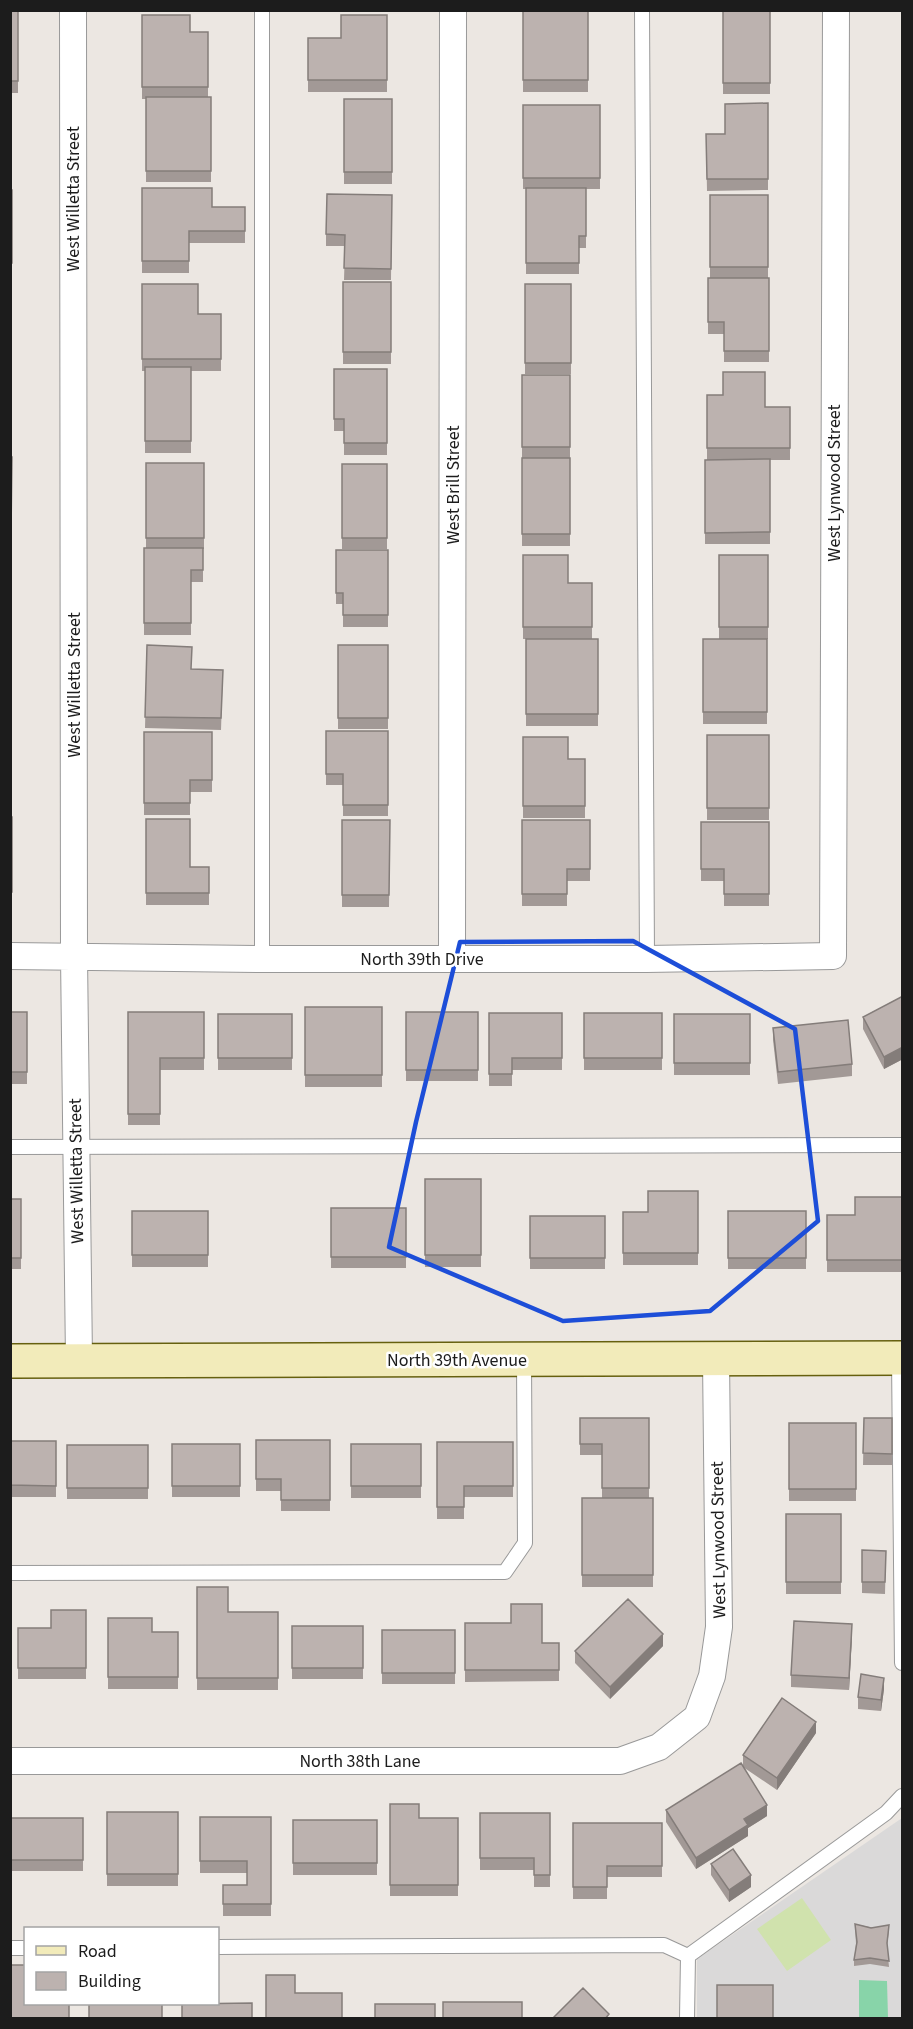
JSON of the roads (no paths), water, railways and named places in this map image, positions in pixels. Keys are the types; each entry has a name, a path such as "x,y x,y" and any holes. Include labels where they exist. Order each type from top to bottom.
{"street":[{"name":"West Willetta Street","path":"73,10 74,956 79,1360"},
{"name":"West Brill Street","path":"452,959 453,10"},
{"name":"West Lynwood Street","path":"833,956 836,10"},
{"name":"North 39th Drive","path":"10,956 262,959 647,959 833,956"},
{"name":"North 39th Avenue","path":"10,1360 901,1358"},
{"name":"West Lynwood Street","path":"697,1717 712,1676 719,1627 716,1359"},
{"name":"North 38th Lane","path":"10,1761 620,1761 659,1747 697,1717"}],"lane":[{"path":"262,10 262,959"},
{"path":"642,10 647,959"},
{"path":"10,1147 903,1145"},
{"path":"901,1358 903,1663"},
{"path":"10,1574 505,1572 525,1543 524,1359"},
{"path":"688,1956 886,1813 903,1796"},
{"path":"219,1947 664,1945 688,1956"},
{"path":"687,2019 688,1956"}]}
